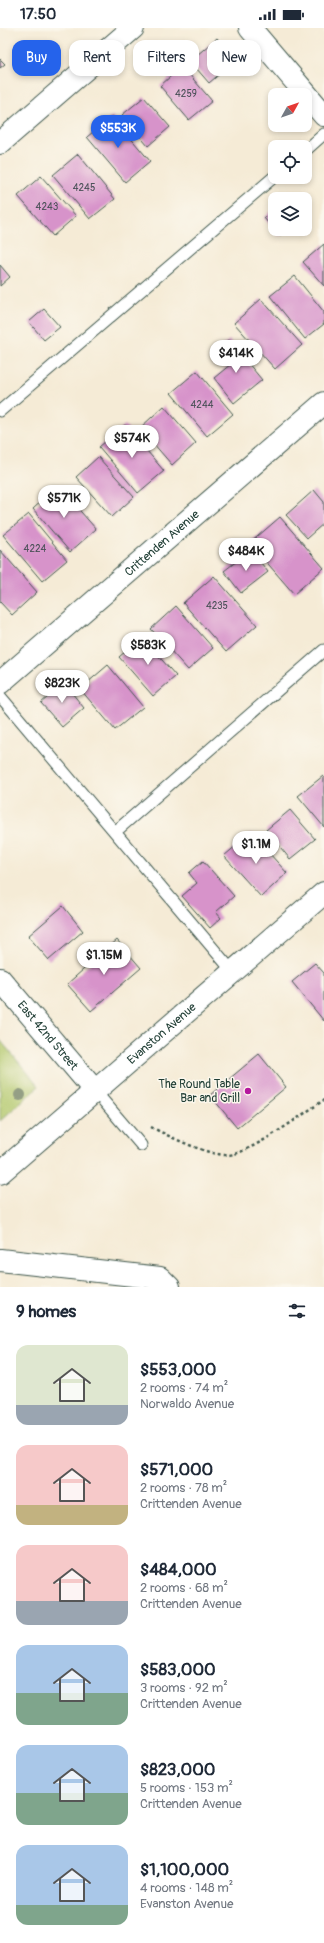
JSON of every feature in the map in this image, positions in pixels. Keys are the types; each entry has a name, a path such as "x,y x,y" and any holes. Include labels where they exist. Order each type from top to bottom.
{"street":[{"path":"0,143 133,28"},
{"path":"250,28 324,115"},
{"name":"Crittenden Avenue","path":"0,683 324,403"},
{"name":"Evanston Avenue","path":"0,1173 324,893"},
{"name":"East 42nd Street","path":"0,979 95,1091"},
{"path":"0,1260 160,1278 169,1287"}],"lane":[{"path":"312,144 324,134"},
{"path":"0,411 268,182"},
{"path":"115,832 324,650"},
{"path":"0,696 233,972"},
{"path":"95,1091 141,1145"}],"path":[{"path":"151,1127 201,1149 229,1155 256,1145 324,1100"}],"green space":[{"path":"0,1040 39,1086 0,1121"}],"building":[{"path":"207,47 207,76 217,76 209,83 199,71 199,53"},
{"path":"0,59 5,64 0,68"},
{"path":"171,76 191,76 212,101 189,120 160,86"},
{"path":"144,97 170,127 148,146 122,115"},
{"path":"112,116 150,161 125,182 87,137"},
{"path":"78,154 115,199 90,219 53,175"},
{"path":"41,176 76,216 53,236 18,196"},
{"path":"268,214 268,223 264,218"},
{"path":"324,244 324,286 303,262"},
{"path":"0,265 10,277 0,286"},
{"path":"295,276 324,312 324,324 305,339 270,296"},
{"path":"261,299 302,345 275,369 234,323"},
{"path":"44,309 60,327 44,340 29,322"},
{"path":"229,340 262,380 234,403 214,378 231,364 218,349"},
{"path":"197,371 233,414 207,436 171,393"},
{"path":"164,406 196,443 172,465 140,428"},
{"path":"125,425 164,471 138,493 99,447"},
{"path":"98,457 134,497 112,517 76,477"},
{"path":"58,486 96,529 70,552 33,509"},
{"path":"314,490 324,502 324,523 307,538 286,515"},
{"path":"29,514 67,560 42,581 3,535"},
{"path":"280,517 324,568 294,594 250,543"},
{"path":"0,550 37,592 12,615 0,602"},
{"path":"251,550 268,572 241,593 224,571"},
{"path":"214,576 257,625 226,652 183,603"},
{"path":"176,606 213,648 188,670 151,629"},
{"path":"142,637 176,676 153,696 119,657"},
{"path":"108,665 143,707 115,730 80,689"},
{"path":"64,683 84,708 62,727 41,703 48,697 44,692 52,686 56,691"},
{"path":"323,776 324,778 324,827 298,796"},
{"path":"290,810 315,839 290,859 266,830"},
{"path":"251,833 287,873 261,897 224,856"},
{"path":"203,861 234,896 216,912 221,918 210,928 182,896 197,883 189,873"},
{"path":"63,906 83,931 49,960 28,936"},
{"path":"117,940 141,968 91,1011 67,984"},
{"path":"315,963 324,973 324,1021 292,982"},
{"name":"The Round Table Bar and Grill","path":"259,1054 286,1087 237,1128 210,1095"}],"place":[{"name":"The Round Table Bar and Grill","path":"248,1091"}]}
